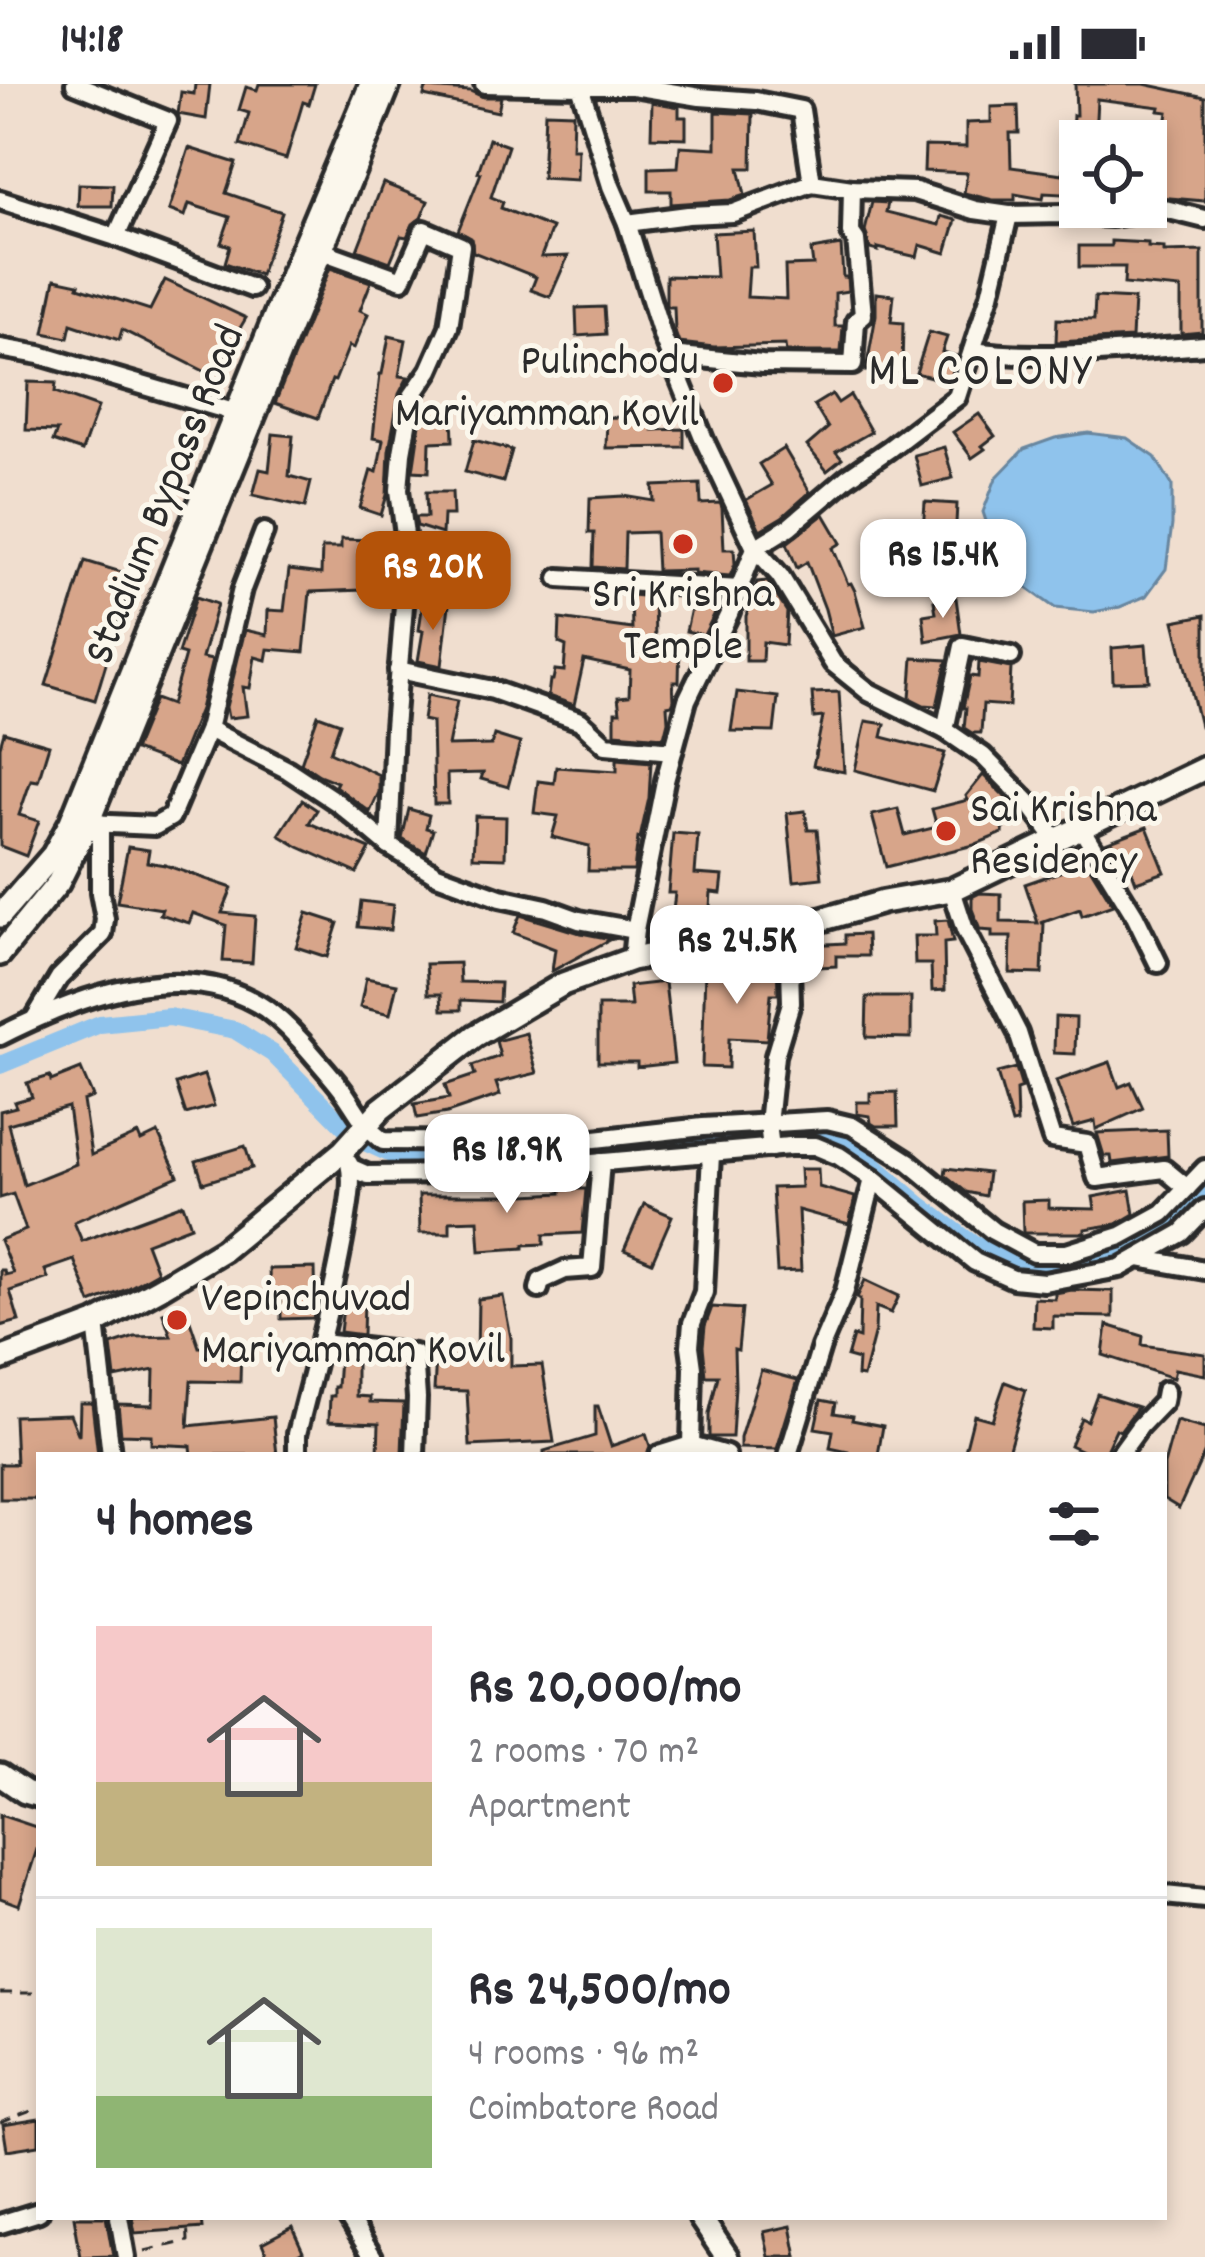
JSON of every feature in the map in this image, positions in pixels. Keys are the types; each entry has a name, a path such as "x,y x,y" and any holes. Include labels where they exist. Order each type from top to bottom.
{"street":[{"path":"75,84 168,121 116,237"},
{"name":"Stadium Bypass Road","path":"0,954 58,883 94,823 371,84"},
{"name":"Stadium Bypass Road","path":"0,916 53,855 71,822 389,84"},
{"path":"484,84 633,86 801,110 812,183"},
{"path":"580,85 670,355 755,548 780,576 833,663 881,699 945,730 983,756 1028,802 1056,840"},
{"path":"627,223 733,213 812,183 915,191 975,210 1010,215 1112,218 1165,208 1205,218"},
{"path":"670,355 762,364 853,365 856,321 863,315 856,240 851,233 852,189"},
{"path":"0,200 252,288"},
{"path":"632,959 687,700 755,548 957,397 1010,215"},
{"path":"319,250 402,280 424,230 461,246 449,327 412,396 403,453 399,490 408,557 389,846"},
{"path":"972,351 998,355 1205,345"},
{"path":"0,348 40,355 244,415"},
{"path":"35,1018 59,978 103,934 94,823 155,826 171,817 208,729 242,589 264,532"},
{"path":"559,578 739,589"},
{"path":"945,730 963,646 1011,656"},
{"path":"398,670 494,690 580,721 606,745 673,751"},
{"path":"208,729 288,770 338,803 389,846 437,874 579,920 635,929"},
{"path":"297,1452 297,1434 337,1279 348,1160 381,1109 475,1036 563,985 632,959 789,929 884,902 952,890 1205,768"},
{"path":"1082,828 1136,916 1158,963"},
{"path":"952,890 964,930 1018,1033 1052,1139 1087,1144 1097,1178 1164,1169 1187,1188"},
{"path":"771,1148 768,1124 775,1056 791,1003 789,929"},
{"path":"0,1036 86,1000 152,983 184,984 247,998 286,1025 347,1096 366,1128 383,1141 541,1142 827,1120 851,1126 909,1162 993,1231 1034,1252 1067,1252 1121,1236 1163,1213 1205,1169"},
{"path":"348,1160 368,1175 536,1173 602,1162 815,1146 873,1179 975,1262 1013,1279 1044,1282 1120,1268 1182,1234 1205,1208"},
{"path":"691,1445 690,1346 692,1323 704,1292 711,1154"},
{"path":"0,1359 96,1323 160,1288 223,1250 348,1160"},
{"path":"539,1289 541,1281 565,1270 592,1268 602,1162"},
{"path":"789,1452 821,1347 845,1291 873,1179"},
{"path":"1138,1258 1205,1270"},
{"path":"96,1323 111,1452"},
{"path":"322,1343 414,1354 415,1452"},
{"path":"1121,1452 1163,1402 1165,1391"},
{"path":"669,1452 691,1445 716,1452"},
{"path":"0,1775 36,1795"},
{"path":"1167,1894 1205,1899"},
{"path":"0,2224 36,2213"},
{"path":"120,2220 126,2256"},
{"path":"350,2220 373,2257"},
{"path":"702,2220 727,2257"}],"path":[{"path":"0,1993 36,1993"},
{"path":"0,2123 36,2109"},
{"path":"126,2256 188,2241 187,2220"}],"water":[{"path":"1088,433 1127,438 1155,457 1172,485 1166,569 1146,596 1094,612 1055,608 1002,570 983,512 996,478 1024,449"}],"building":[{"path":"195,84 210,84 206,119 178,114 181,92 194,94"},
{"path":"259,84 315,84 309,104 303,102 286,159 240,145 249,113 239,110 246,87 257,90"},
{"path":"1075,84 1144,84 1205,97 1205,201 1167,198 1168,112 1097,99 1096,120 1073,120"},
{"path":"426,88 501,97 498,112 424,96"},
{"path":"652,102 679,107 679,117 686,117 686,138 651,137"},
{"path":"1018,106 1019,133 1010,133 1011,167 1059,173 1059,194 1044,193 1043,199 1015,194 1015,200 993,200 964,193 967,173 924,171 925,146 966,147 966,123 991,122 991,107"},
{"path":"545,112 573,113 577,180 542,178"},
{"path":"716,112 753,114 752,168 739,168 745,195 671,204 671,191 649,191 649,168 678,167 680,146 716,148"},
{"path":"489,139 508,146 491,197 503,202 501,208 552,228 541,257 568,256 550,297 531,290 536,277 473,252 471,238 458,231"},
{"path":"189,148 236,163 226,193 282,212 260,275 225,263 230,246 221,243 230,217 189,204 185,216 169,210"},
{"path":"383,183 428,201 407,237 401,236 390,262 357,250"},
{"path":"79,184 113,185 112,206 78,206"},
{"path":"872,202 888,203 886,212 939,225 941,216 956,220 946,253 920,245 917,257 870,249 865,231"},
{"path":"754,231 756,267 749,267 747,297 786,299 785,266 813,265 811,250 841,245 848,291 835,293 835,326 843,326 841,352 786,352 785,345 679,343 674,307 666,304 666,276 716,277 713,233"},
{"path":"1111,241 1148,243 1164,252 1202,251 1202,332 1181,334 1181,289 1124,284 1125,267 1079,267 1079,246 1111,246"},
{"path":"330,268 371,282 360,310 368,314 354,348 349,346 332,380 318,418 275,403"},
{"path":"55,279 150,310 165,280 246,318 212,375 122,330 119,340 71,324 68,338 44,333"},
{"path":"876,293 894,295 891,322 903,323 902,372 866,371"},
{"path":"1095,297 1134,299 1132,338 1056,342 1057,319 1094,320"},
{"path":"604,307 606,334 577,336 576,308"},
{"path":"929,332 947,337 942,352 956,356 949,382 916,373"},
{"path":"389,336 406,340 399,376 408,377 399,394 381,515 360,508 371,470 377,472 383,440 373,438"},
{"path":"28,382 56,383 55,392 98,407 82,451 53,441 57,431 26,430"},
{"path":"832,394 838,403 850,395 871,432 836,452 842,459 827,471 807,446 828,428 814,405"},
{"path":"979,414 995,436 972,458 953,432"},
{"path":"452,415 453,441 430,442 429,472 413,471 421,417"},
{"path":"607,417 653,418 653,430 684,429 684,447 606,448"},
{"path":"273,434 293,436 289,476 311,482 305,507 253,495 260,469 269,471"},
{"path":"474,440 512,450 503,482 465,472"},
{"path":"944,447 953,478 922,486 914,455"},
{"path":"784,448 810,492 760,530 746,500 772,485 759,464"},
{"path":"700,484 701,504 720,503 722,508 724,549 734,549 730,576 657,571 655,532 625,533 624,569 593,567 590,498 654,501 653,486"},
{"path":"426,492 452,492 453,515 443,515 442,534 417,526 415,517 427,517"},
{"path":"925,502 957,504 955,543 961,542 966,577 942,581 935,532 923,531"},
{"path":"824,514 841,543 833,548 855,591 865,627 832,636 807,562 797,568 787,543"},
{"path":"341,539 369,540 363,590 310,592 304,652 268,649 266,660 255,657 250,688 243,687 247,716 228,718 226,707 245,630 267,635 268,610 284,611 289,570 321,574 322,548 341,548"},
{"path":"85,561 121,572 118,581 130,584 95,700 46,685"},
{"path":"767,581 787,612 785,645 763,642 762,661 746,661 746,616 757,582"},
{"path":"631,595 654,597 655,641 680,642 679,682 673,682 674,700 667,706 664,737 615,733 618,697 629,696 630,670 584,660 574,705 548,696 555,670 564,671 566,646 559,643 560,619 632,629"},
{"path":"196,597 217,604 202,658 212,660 200,709 177,766 134,750 155,699 171,705 185,655 178,653"},
{"path":"956,598 961,634 926,641 923,615 936,613 934,601"},
{"path":"693,599 721,601 704,635 686,631"},
{"path":"423,602 449,605 442,666 418,661"},
{"path":"1205,615 1205,725 1200,726 1174,621"},
{"path":"1146,645 1149,681 1113,682 1112,648"},
{"path":"913,658 947,660 937,706 910,698"},
{"path":"979,662 1011,668 1009,706 983,704 981,733 972,733 964,728 963,708 970,676 978,677"},
{"path":"737,692 778,697 774,732 731,731"},
{"path":"839,692 844,772 813,766 823,717 814,718 812,693"},
{"path":"427,695 457,701 448,746 491,745 494,735 520,743 508,787 481,779 483,773 447,774 448,804 434,804 432,722 423,720"},
{"path":"318,715 340,723 330,752 379,775 379,792 370,812 335,786 337,782 301,763"},
{"path":"866,721 885,724 882,737 945,753 933,791 855,770"},
{"path":"4,732 49,745 38,781 31,780 19,815 39,821 26,856 0,846"},
{"path":"617,759 651,762 634,871 588,871 589,846 552,837 558,816 534,813 538,781 554,783 556,767 617,771"},
{"name":"Sai Krishna Residency","path":"983,775 1014,806 999,815 1003,833 886,867 872,815 898,809 905,835 937,827 932,809 968,800 966,796"},
{"path":"302,800 317,810 309,823 370,849 357,873 279,835"},
{"path":"409,809 429,815 426,828 433,830 426,853 402,839"},
{"path":"805,811 808,830 817,830 822,878 794,881 787,813"},
{"path":"475,816 506,817 505,858 473,857"},
{"path":"1147,827 1165,872 1136,882 1126,855 1115,860 1105,843"},
{"path":"673,833 698,835 695,874 723,876 721,893 711,892 709,923 672,920 675,893 668,893"},
{"path":"128,847 149,850 147,862 232,888 222,913 255,916 252,963 223,961 226,925 193,913 189,923 160,914 162,909 117,902"},
{"path":"1083,856 1113,905 1082,916 1080,909 1041,923 1042,974 1010,973 1011,937 992,937 992,931 980,930 972,897 1001,894 1001,922 1038,923 1025,884 1071,868 1068,861"},
{"path":"361,901 393,905 390,930 358,927"},
{"path":"307,913 338,923 327,957 296,947"},
{"path":"520,915 611,939 552,971 555,949 513,933"},
{"path":"948,920 953,942 944,943 945,990 932,991 931,964 915,964 914,936 936,936 935,921"},
{"path":"867,934 868,956 836,956 836,966 819,967 819,956 809,956 808,945 845,943 845,935"},
{"path":"736,958 777,959 778,994 771,994 767,1040 729,1038 728,1068 702,1067 705,969 736,970"},
{"path":"459,963 460,982 500,983 499,1002 461,1000 461,1010 442,1010 441,994 428,994 426,964"},
{"path":"366,978 397,984 390,1014 360,1007"},
{"path":"665,982 674,1063 637,1067 637,1062 598,1062 598,1006 631,1006 629,986"},
{"path":"867,997 911,997 911,1038 866,1037"},
{"path":"1055,1017 1076,1018 1075,1054 1054,1053"},
{"path":"526,1033 537,1073 496,1083 500,1095 417,1118 414,1104 449,1098 445,1085 475,1075 472,1066 500,1056 496,1041"},
{"path":"1110,1062 1119,1087 1131,1082 1143,1108 1096,1129 1095,1121 1073,1127 1056,1081"},
{"path":"1016,1068 1022,1088 1016,1090 1017,1123 1012,1124 997,1073"},
{"path":"81,1069 93,1097 83,1101 91,1155 138,1134 141,1141 158,1133 178,1176 74,1222 82,1241 183,1204 191,1226 146,1243 157,1272 91,1303 74,1260 45,1270 48,1278 10,1291 19,1321 0,1326 0,1270 5,1275 13,1273 0,1240 26,1230 13,1194 0,1198 0,1111 32,1097 27,1083 50,1076 51,1081","holes":["68,1107 76,1164 24,1185 8,1124"]},
{"path":"204,1075 214,1106 186,1114 176,1084"},
{"path":"897,1092 898,1126 876,1126 870,1116 857,1114 857,1102 870,1102 870,1093"},
{"path":"1167,1130 1168,1156 1112,1163 1111,1156 1104,1156 1097,1133"},
{"path":"245,1146 252,1168 203,1183 196,1161"},
{"path":"946,1168 988,1173 985,1196 966,1192 945,1175"},
{"path":"800,1169 818,1169 819,1187 855,1197 849,1224 798,1210 801,1271 777,1272 772,1188 801,1187"},
{"path":"561,1189 586,1189 582,1233 544,1235 544,1244 524,1248 480,1251 478,1220 450,1221 450,1233 420,1233 419,1195 525,1195 561,1193"},
{"path":"1130,1190 1134,1214 1117,1224 1085,1229 1085,1233 1023,1233 1022,1201 1049,1200 1049,1208 1095,1209 1093,1197"},
{"path":"644,1204 672,1216 652,1262 624,1250"},
{"path":"315,1268 313,1318 281,1319 281,1299 270,1300 269,1269"},
{"path":"865,1280 899,1296 891,1313 876,1307 863,1377 857,1376 858,1360 847,1357 853,1336 859,1338 857,1298"},
{"path":"1113,1291 1113,1317 1053,1316 1053,1328 1033,1327 1034,1298 1055,1299 1055,1293"},
{"path":"503,1296 511,1366 542,1365 554,1442 470,1446 467,1391 434,1390 436,1357 477,1359 478,1299"},
{"path":"344,1299 364,1300 363,1335 340,1332"},
{"path":"185,1306 199,1347 241,1348 240,1382 191,1381 188,1426 273,1417 277,1452 192,1452 191,1446 151,1444 151,1435 121,1434 118,1404 153,1405 154,1370 115,1378 111,1345 135,1337 171,1336 163,1313"},
{"path":"712,1307 742,1309 738,1350 734,1349 732,1437 709,1437 718,1376 706,1376 703,1346"},
{"path":"1107,1325 1143,1336 1142,1345 1205,1354 1205,1375 1175,1369 1173,1378 1103,1355"},
{"path":"339,1358 356,1360 356,1396 370,1397 370,1402 404,1403 402,1452 378,1452 379,1423 329,1421 330,1396 337,1387"},
{"path":"761,1370 798,1380 777,1449 740,1448 740,1438"},
{"path":"1005,1382 1026,1390 1008,1452 965,1452 974,1415 992,1420"},
{"path":"1097,1394 1138,1407 1120,1431 1116,1429 1105,1452 1085,1452 1070,1445 1081,1418 1087,1421"},
{"path":"821,1400 836,1403 834,1413 883,1426 879,1452 830,1448 833,1431 815,1428"},
{"path":"80,1403 92,1403 98,1452 36,1452 36,1499 0,1499 0,1464 16,1464 14,1416 70,1414 79,1436"},
{"path":"598,1406 611,1446 646,1434 650,1446 648,1452 544,1452 595,1436"},
{"path":"1176,1421 1205,1429 1205,1451 1179,1508 1167,1501 1167,1454"},
{"path":"0,1815 36,1827 36,1852 19,1905 0,1898"},
{"path":"36,2120 36,2145 7,2150 3,2125"},
{"path":"75,2220 107,2220 113,2256 81,2257"},
{"path":"133,2220 202,2220 203,2228 135,2233"},
{"path":"791,2226 797,2257 769,2257 764,2232"},
{"path":"292,2227 303,2251 292,2257 268,2257 262,2243"}],"waterway":[{"path":"0,1065 100,1024 169,1017 235,1030 272,1053 356,1138 398,1157 526,1156 810,1134 864,1157 974,1245 1043,1270 1089,1263 1158,1237 1205,1189"}],"place":[{"name":"Pulinchodu Mariyamman Kovil","path":"723,383"},
{"name":"Sri Krishna Temple","path":"683,544"},
{"name":"Sai Krishna Residency","path":"946,831"},
{"name":"Vepinchuvad Mariyamman Kovil","path":"177,1320"}],"district":[{"name":"ML COLONY","path":"981,367"}]}
